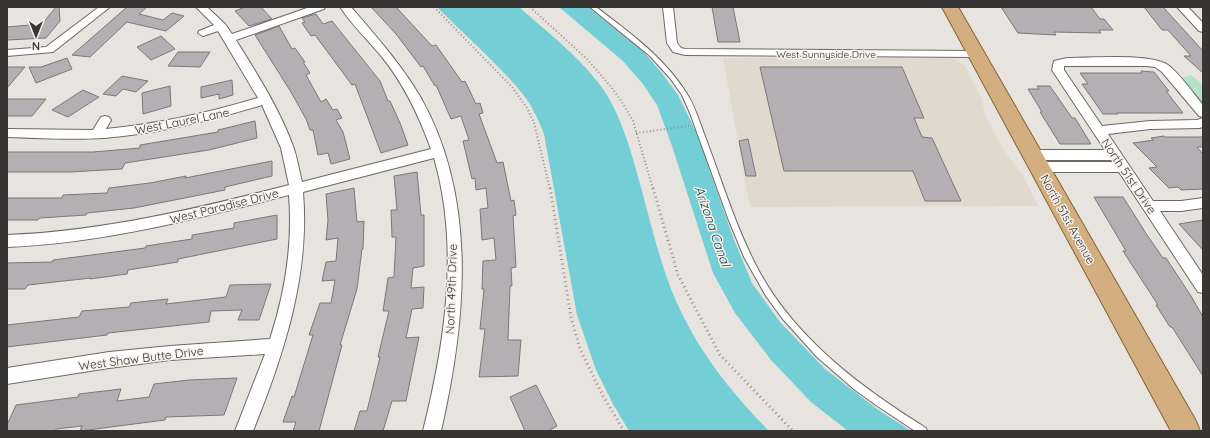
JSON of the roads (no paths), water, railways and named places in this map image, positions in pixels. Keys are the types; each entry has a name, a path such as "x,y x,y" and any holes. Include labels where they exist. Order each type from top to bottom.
{"main road":[{"name":"North 51st Avenue","path":"950,7 1186,431"}],"street":[{"path":"7,53 49,50 105,7"},
{"path":"201,7 221,26 266,100 287,148 296,188 298,235 291,285 276,346 259,397 244,431"},
{"path":"229,39 320,7"},
{"name":"North 49th Drive","path":"345,7 407,84 428,126 438,152 448,192 454,261 448,352 440,398 432,431"},
{"name":"West Sunnyside Drive","path":"668,7 672,43 677,50 685,52 976,54"},
{"path":"1182,7 1203,29"},
{"path":"203,33 221,26"},
{"name":"North 51st Drive","path":"1203,113 1166,69 1158,64 1146,62 1067,62 1058,64 1058,70 1203,287"},
{"name":"West Laurel Lane","path":"7,133 97,134 120,132 170,125 229,112 266,100"},
{"path":"97,134 105,120"},
{"path":"1099,131 1150,125 1199,124 1203,122"},
{"name":"West Paradise Drive","path":"7,241 67,238 138,227 438,152"},
{"path":"1035,161 1115,155"},
{"path":"1035,161 1123,167"},
{"path":"1149,206 1181,206 1203,203"},
{"name":"West Shaw Butte Drive","path":"7,376 109,360 170,353 276,346"}],"lane":[{"path":"594,7 658,61 685,96 694,112 736,228 769,294 795,328 829,364 866,395 923,431"}],"water":[{"path":"437,7 519,7 565,47 596,80 616,111 624,131 667,278 686,321 709,360 723,379 737,397 769,431 629,431 613,404 596,370 577,315 544,134 538,119 528,101 515,85 494,62"},
{"name":"Arizona Canal","path":"559,7 588,7 643,51 661,72 678,95 697,134 734,240 752,283 780,322 825,369 877,409 911,431 848,431 811,402 771,360 735,313 713,273 672,146 657,105 643,84 623,61"}]}
